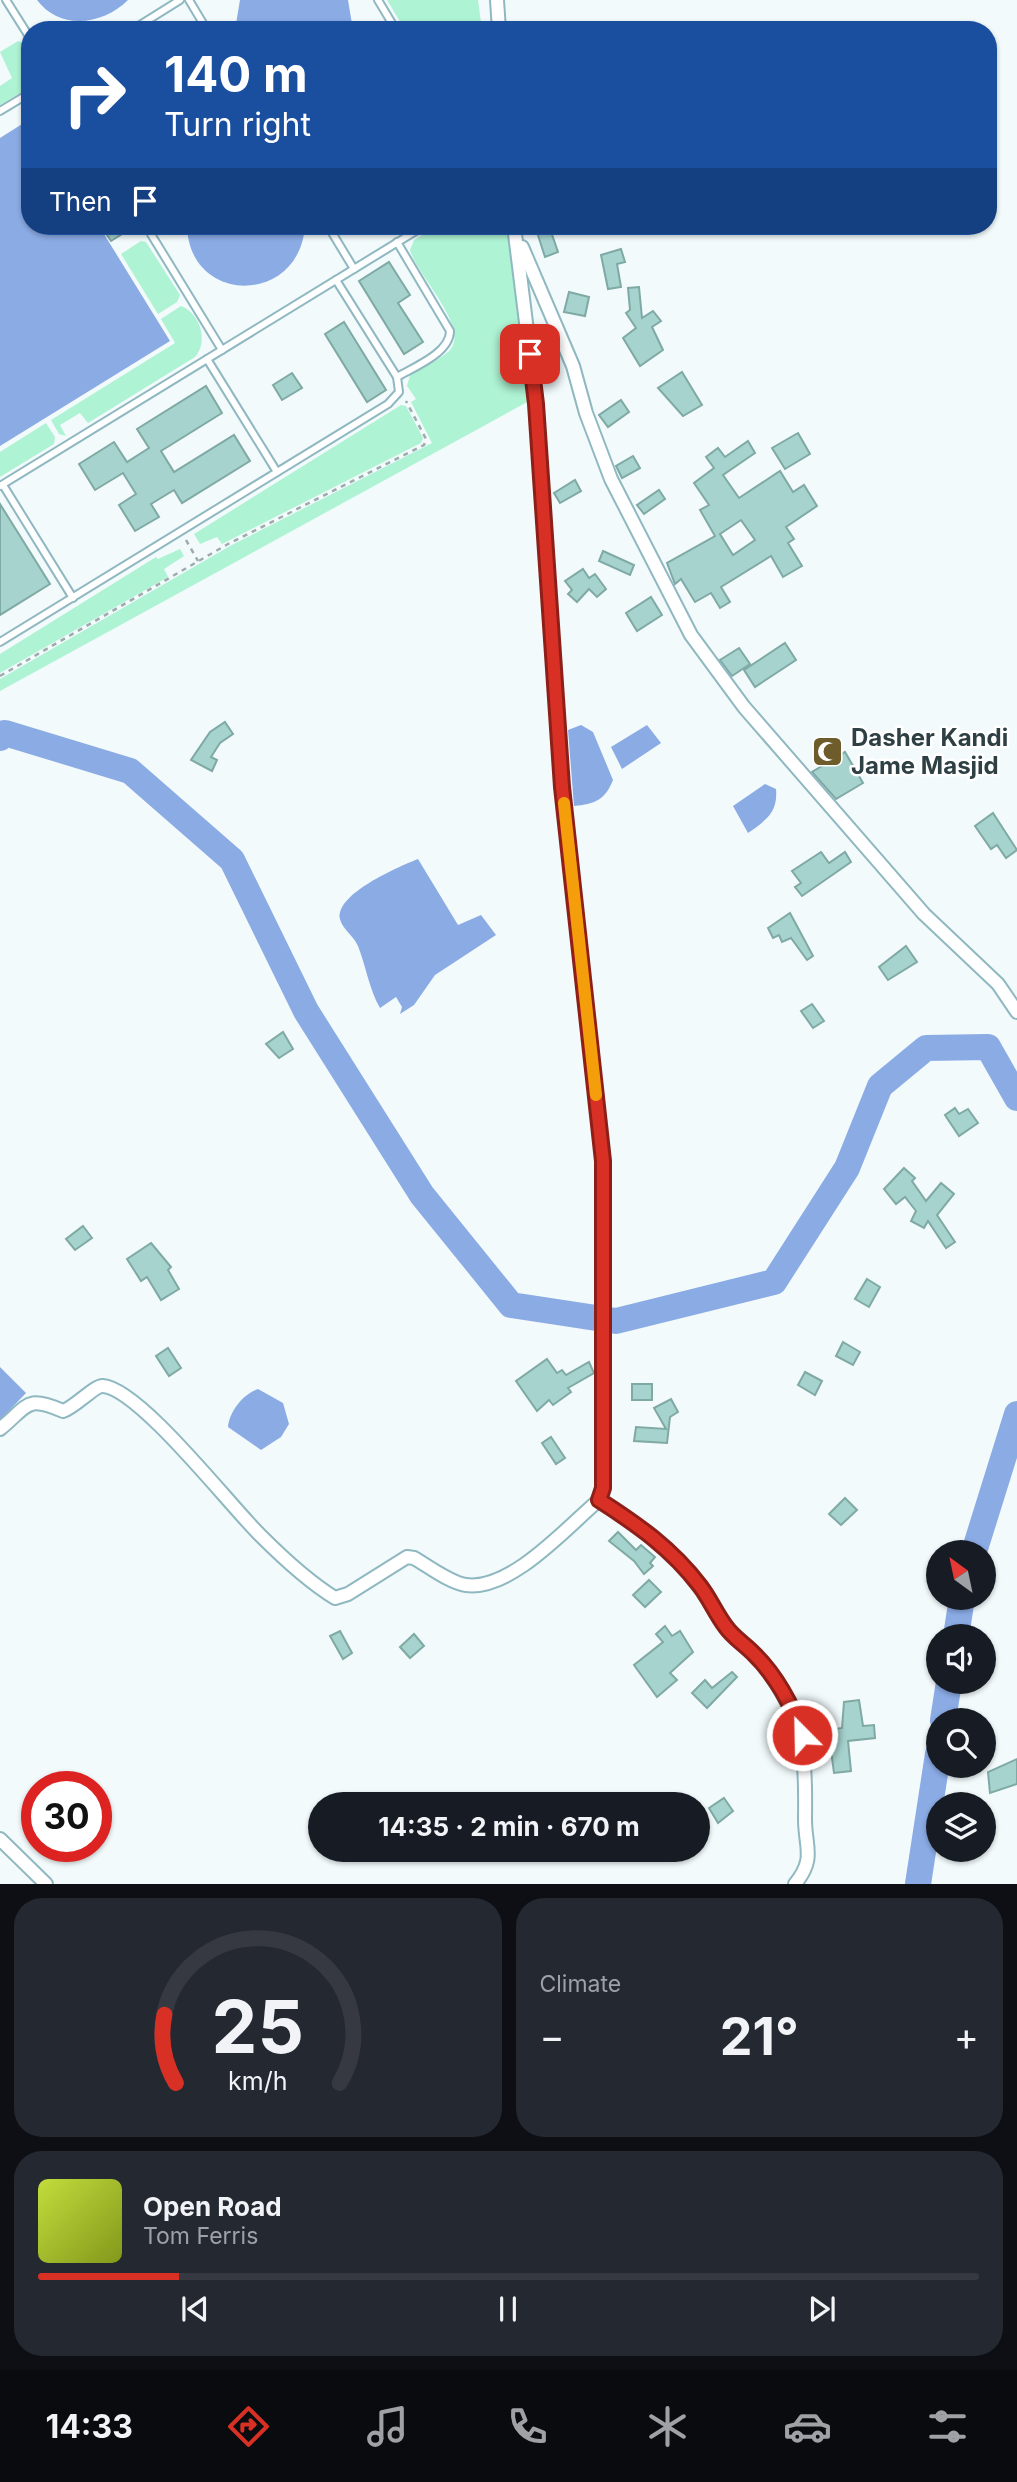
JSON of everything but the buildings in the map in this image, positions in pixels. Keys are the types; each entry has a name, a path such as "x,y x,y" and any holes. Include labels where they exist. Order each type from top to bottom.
{"street":[{"path":"497,0 498,21"},
{"path":"0,1429 31,1403 44,1402 63,1411 98,1387 106,1387 131,1401 164,1427 261,1537 335,1598 348,1594 407,1557 414,1558 465,1586 484,1584 513,1573 601,1494 603,1161 562,787 536,404 516,235"},
{"path":"518,235 573,366 586,412 611,480 691,635 744,707 924,914 998,984 1017,1012"},
{"path":"601,1494 679,1560 702,1589 727,1629 755,1654 773,1678 796,1717 804,1756 808,1802 806,1830 810,1852 806,1869 795,1884"},
{"path":"0,1839 47,1884"}],"lane":[{"path":"6,0 21,24"},
{"path":"146,21 180,0"},
{"path":"189,0 202,21"},
{"path":"378,0 391,21"},
{"path":"0,111 21,98"},
{"path":"152,235 222,350"},
{"path":"334,235 354,268"},
{"path":"73,598 2,486 409,235"},
{"path":"397,242 450,331 450,338 441,350 397,377"},
{"path":"0,642 388,404 399,392 397,377 336,280"},
{"path":"207,359 277,472"}],"path":[{"path":"0,676 198,561 424,445 426,439 399,392"},
{"path":"180,531 198,561"}],"green space":[{"path":"387,0 478,0 481,21 400,21"},
{"path":"18,41 21,42 21,92 0,105 0,86 12,78 0,52"},
{"path":"422,235 508,235 529,401 0,691 0,679 230,546 432,443 411,402 416,399 407,386 410,375 448,352 454,342 454,330 441,302 410,250 414,240"},
{"path":"141,241 146,242 180,295 177,302 158,314 121,254"},
{"path":"181,306 193,315 200,328 201,344 195,357 88,423 80,413 60,425 66,436 59,434 51,420 175,343 161,319"},
{"path":"401,405 406,406 423,438 421,443 222,544 217,537 200,544 194,534"},
{"path":"46,423 55,437 54,444 0,477 0,452"},
{"path":"180,549 184,556 164,569 168,577 0,673 0,654 156,557 158,559"}],"water":[{"path":"37,0 128,0 106,15 82,21 57,17"},
{"path":"240,0 348,0 352,21 236,21"},
{"path":"21,125 21,235 105,235 170,341 0,446 0,138"},
{"path":"189,235 303,235 298,252 284,271 266,282 244,286 224,282 205,271 192,252"},
{"path":"581,725 593,732 613,780 598,800 574,806 568,730"},
{"path":"647,725 661,743 622,769 611,747"},
{"path":"765,784 776,789 773,810 748,833 733,806"},
{"path":"418,859 458,925 481,915 496,935 435,975 414,1005 400,1014 402,1007 396,997 380,1008 358,946 340,919 341,910 357,891"},
{"path":"0,1367 26,1393 0,1420"},
{"path":"258,1389 283,1403 289,1424 281,1437 261,1450 228,1427 238,1404"}],"waterway":[{"path":"0,738 5,733 130,771 232,860 306,1011 422,1195 511,1305 616,1321 774,1282 847,1168 880,1086 926,1048 988,1047 1017,1098"},
{"path":"978,1540 1017,1414"},
{"path":"958,1624 960,1610"},
{"path":"945,1708 947,1694"},
{"path":"918,1884 934,1778"}],"slow traffic":[{"path":"564,803 596,1095"}],"place":[{"name":"Dasher Kandi Jame Masjid","path":"828,751"}],"route":[{"path":"530,354 536,404 562,787 603,1161 603,1488 599,1500 646,1530 679,1560 702,1589 727,1629 755,1654 773,1678 796,1717 802,1735"}]}
